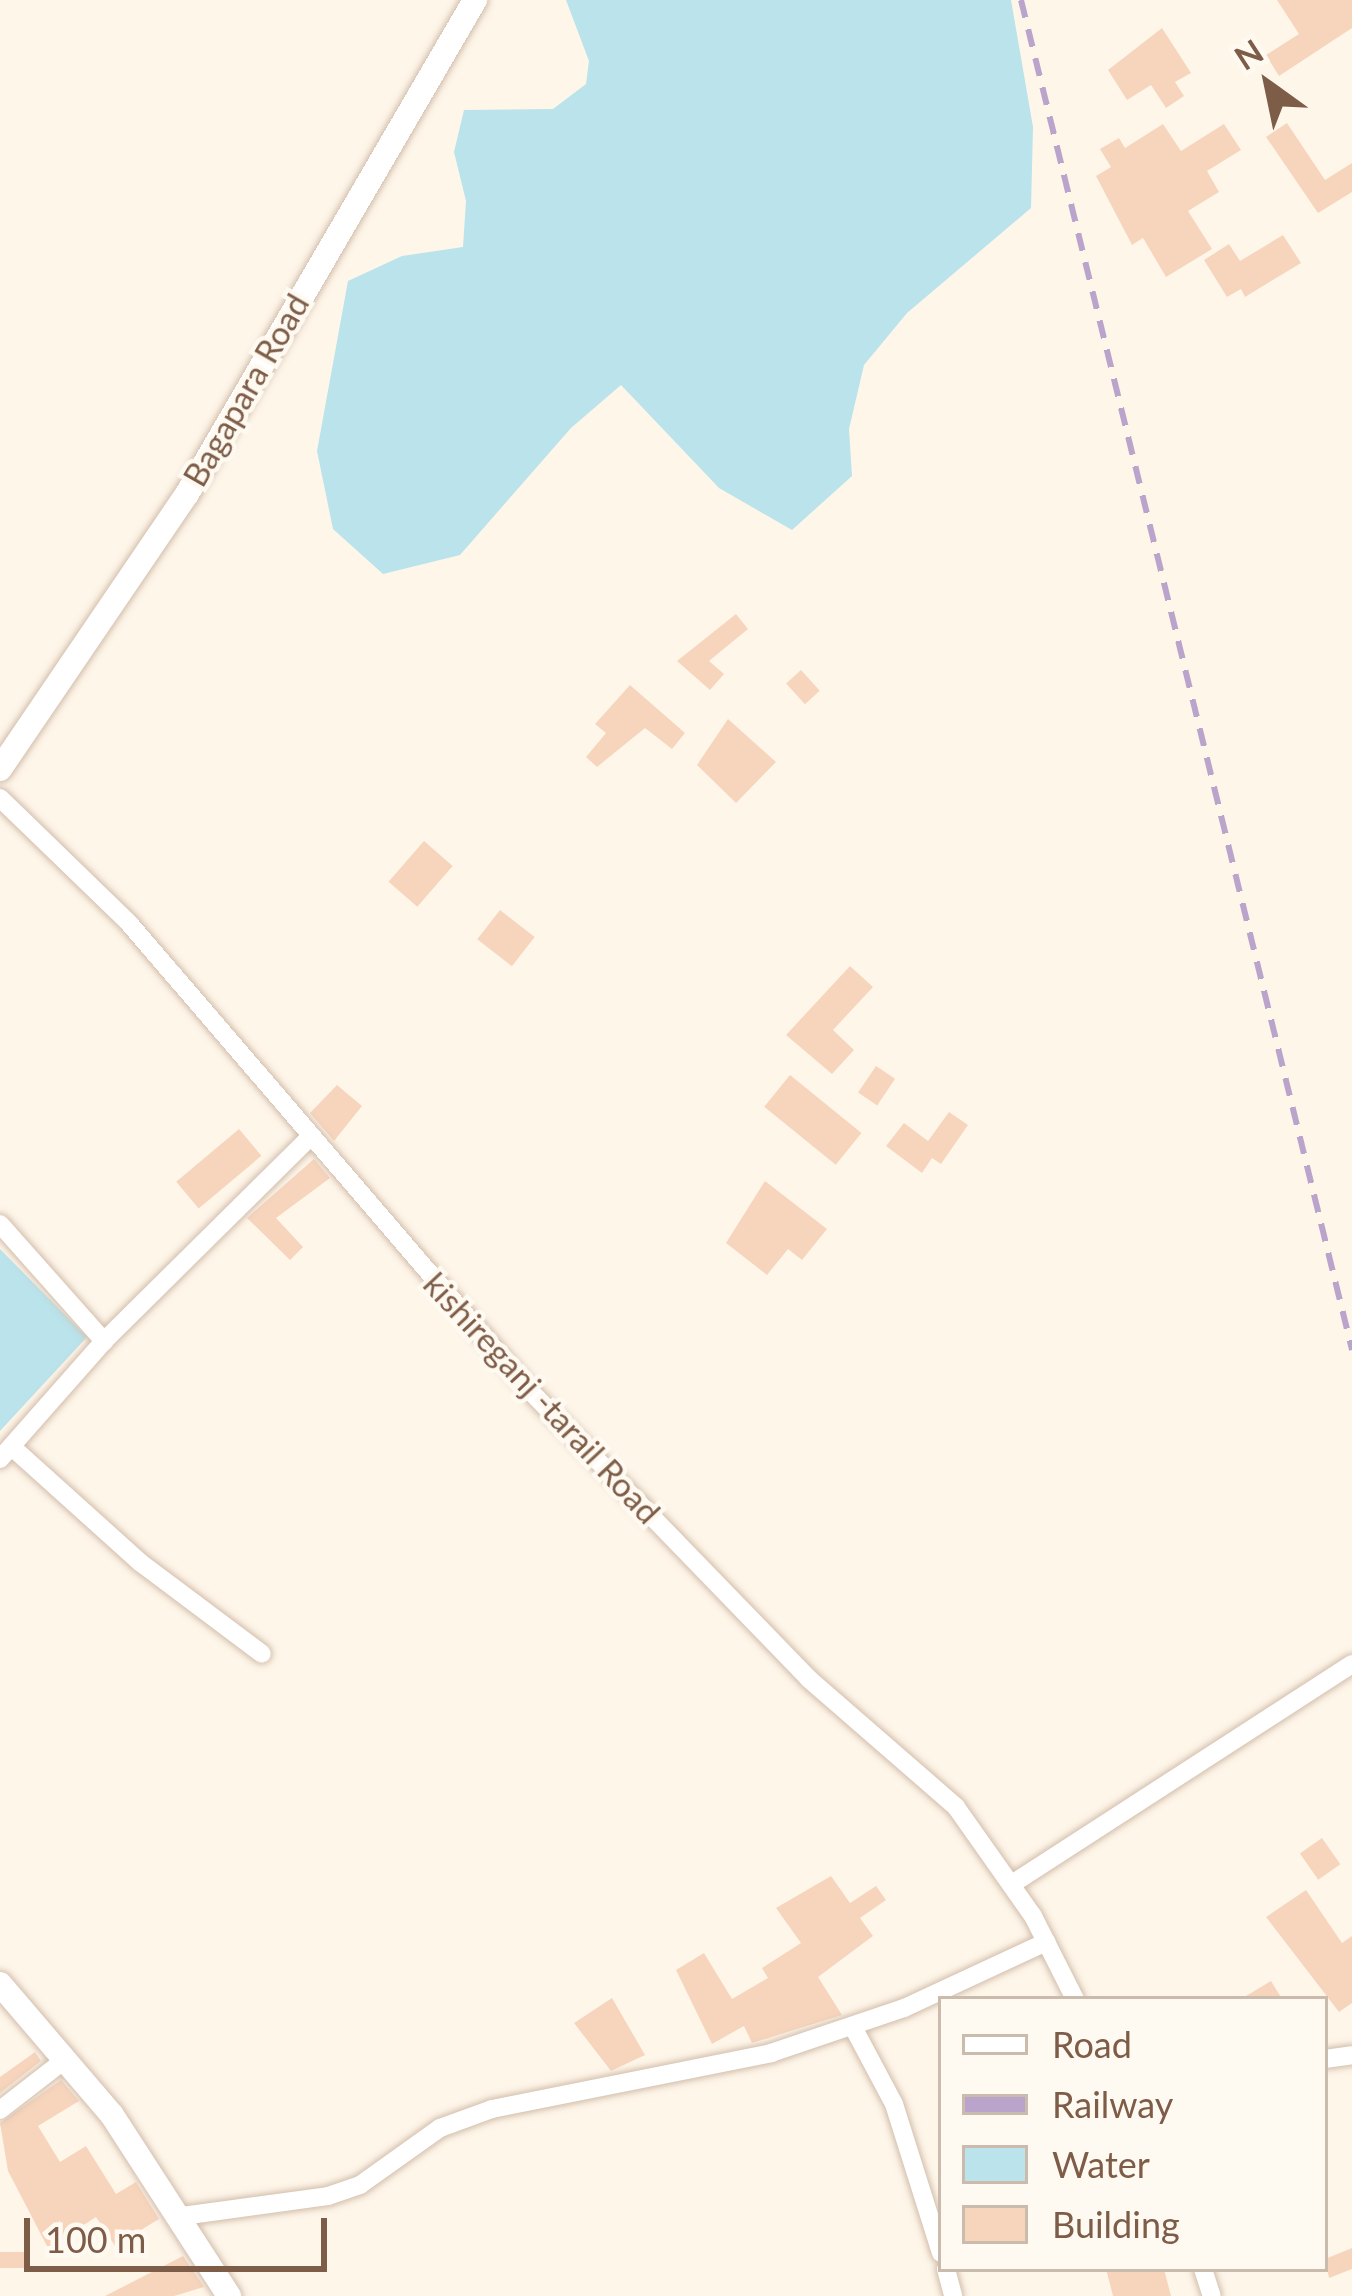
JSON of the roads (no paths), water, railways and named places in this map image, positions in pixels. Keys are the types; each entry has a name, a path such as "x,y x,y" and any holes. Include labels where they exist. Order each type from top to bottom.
{"street":[{"name":"Bagapara Road","path":"0,769 188,494 262,372 327,242 475,0"},
{"name":"kishireganj -tarail Road","path":"0,798 128,922 535,1396 784,1655 956,1807 1012,1884 1073,1996"},
{"path":"262,1654 6,1453 104,1342 310,1137"},
{"path":"0,1224 104,1342"},
{"path":"1012,1884 1352,1664"},
{"path":"182,2216 328,2196 360,2185 440,2128 492,2108 771,2053 853,2026 1046,1942"},
{"path":"0,1984 66,2060 182,2216 229,2296"},
{"path":"853,2026 894,2104 938,2243"},
{"path":"0,2110 66,2060"}],"water":[{"path":"566,0 1011,0 1033,127 1031,208 907,313 864,365 849,429 852,476 792,530 719,488 621,385 571,428 460,555 383,574 333,529 317,451 348,281 402,256 463,247 466,201 454,152 464,110 553,109 586,84 589,61"},
{"path":"0,1249 87,1337 0,1431"}],"railway":[{"path":"1021,0 1352,1350"}]}
